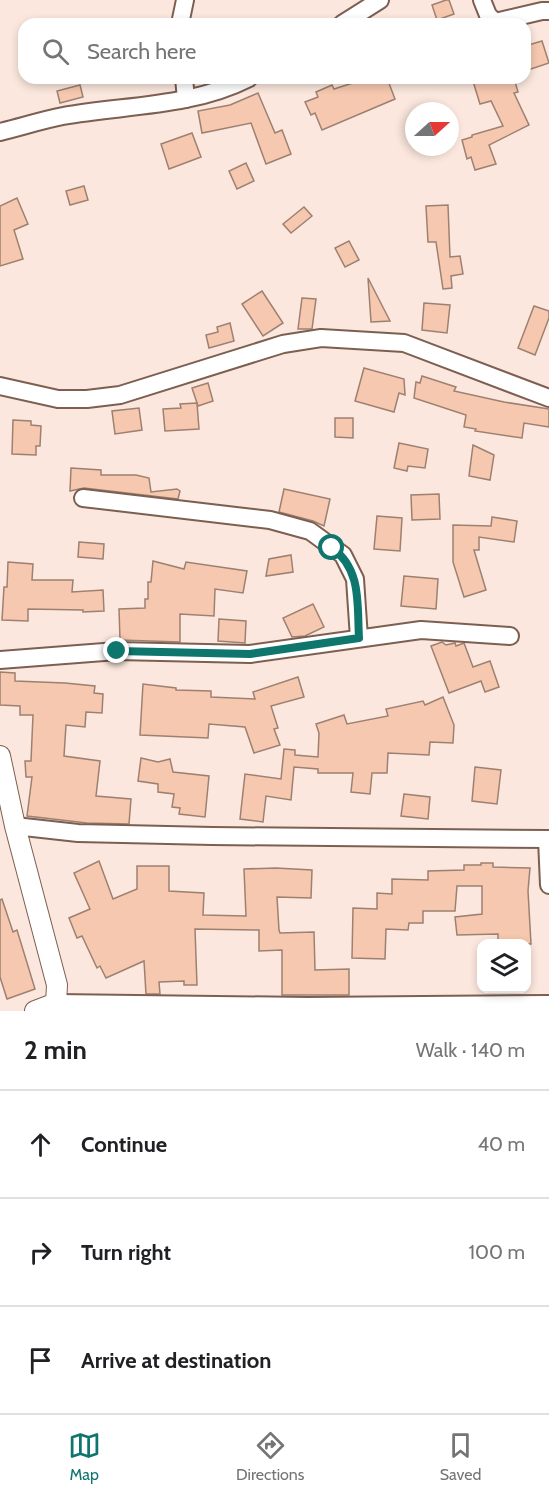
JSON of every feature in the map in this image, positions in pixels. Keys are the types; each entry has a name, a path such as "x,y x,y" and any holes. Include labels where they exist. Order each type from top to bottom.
{"street":[{"path":"181,18 185,0"},
{"path":"352,18 380,0"},
{"path":"482,0 491,18"},
{"path":"512,18 549,11"},
{"path":"185,84 186,99"},
{"path":"0,132 63,116 186,99 237,84"},
{"path":"0,386 58,399 87,399 120,395 283,344 321,338 404,343 549,398"},
{"path":"83,498 270,520 310,531 343,555 355,579 359,638"},
{"path":"0,660 117,651 250,654 421,630 510,636"},
{"path":"0,756 15,826 57,985 56,1003"},
{"path":"15,826 78,833 179,836 548,839 549,885"},
{"path":"35,1011 56,1003 307,1006 549,1004"}],"building":[{"path":"449,0 454,14 436,18 432,5"},
{"path":"542,41 549,63 531,69 531,44"},
{"path":"349,84 389,84 395,99 322,130 315,113 311,115 305,102 318,97 316,92 332,85 334,89"},
{"path":"474,84 516,84 518,92 514,93 529,125 489,145 496,164 475,170 471,157 467,159 462,140 503,126 491,101 480,104"},
{"path":"80,85 83,97 60,103 57,91"},
{"path":"258,93 275,133 282,130 291,154 266,164 251,123 202,133 198,111 230,105"},
{"path":"192,133 201,157 169,169 161,144"},
{"path":"246,163 254,181 237,189 229,171"},
{"path":"84,186 88,200 70,205 66,191"},
{"path":"17,198 28,224 14,230 23,259 0,266 0,206"},
{"path":"448,205 450,257 460,256 463,274 451,276 452,288 443,289 436,242 428,242 426,206"},
{"path":"304,207 312,216 291,233 283,224"},
{"path":"349,241 359,260 345,267 335,248"},
{"path":"368,278 390,321 371,322"},
{"path":"262,291 283,323 263,336 242,304"},
{"path":"302,298 316,299 312,329 298,329"},
{"path":"424,303 450,305 447,333 422,330"},
{"path":"534,306 549,311 549,318 535,355 518,348"},
{"path":"230,323 234,341 209,348 206,335 218,332 217,327"},
{"path":"364,368 404,379 405,395 399,393 394,412 355,401"},
{"path":"422,376 456,387 454,391 549,409 549,427 524,423 522,438 475,431 476,429 464,427 466,415 414,398 416,382 420,383"},
{"path":"208,383 213,401 198,406 192,388"},
{"path":"197,403 199,429 165,431 163,409 181,408 180,404"},
{"path":"139,408 142,430 115,434 112,411"},
{"path":"335,418 353,418 353,438 335,437"},
{"path":"13,420 31,421 31,425 41,426 40,446 36,446 36,455 12,454"},
{"path":"399,443 428,449 425,468 408,466 407,471 394,468"},
{"path":"473,445 494,455 490,480 469,476"},
{"path":"71,468 101,470 101,475 136,475 149,478 151,492 177,489 180,491 178,499 84,488 70,491"},
{"path":"284,489 330,499 324,526 279,512"},
{"path":"439,494 440,519 412,520 411,495"},
{"path":"377,516 402,518 400,551 374,549"},
{"path":"492,517 517,521 514,542 479,537 479,550 474,550 486,590 464,597 453,562 453,525 491,526"},
{"path":"79,542 104,544 103,559 78,557"},
{"path":"291,555 293,572 266,576 269,559"},
{"path":"153,561 184,569 186,562 247,571 243,593 215,589 214,616 180,614 180,642 120,640 119,609 145,608"},
{"path":"8,562 33,564 32,580 73,580 72,592 103,590 104,611 28,609 28,621 2,620"},
{"path":"404,576 438,579 436,609 401,606"},
{"path":"313,604 324,627 305,636 292,637 283,618"},
{"path":"219,619 246,621 245,643 218,641"},
{"path":"442,642 446,645 455,643 456,646 464,643 473,667 490,661 499,687 485,692 481,681 449,693 431,646"},
{"path":"0,672 15,673 15,681 95,686 94,693 103,694 102,713 86,712 85,727 66,725 64,756 100,761 96,796 131,799 129,824 87,823 27,816 32,777 26,777 25,761 31,761 33,715 20,715 20,706 0,705"},
{"path":"298,677 304,697 271,706 278,728 274,729 280,745 254,753 245,727 209,724 208,738 140,735 143,684 176,688 176,690 211,691 211,697 255,699 253,692"},
{"path":"443,697 454,725 453,743 430,742 429,755 388,753 387,773 372,773 370,794 351,792 353,773 318,773 318,769 294,767 291,800 266,796 263,822 240,819 245,774 281,779 284,749 295,750 295,755 318,757 319,733 316,724 344,715 347,724 388,716 386,709 423,701 425,705"},
{"path":"141,758 158,762 170,759 173,772 209,776 205,817 179,814 180,808 172,807 174,794 158,792 158,784 138,781"},
{"path":"475,767 501,770 497,804 472,801"},
{"path":"404,794 430,797 428,819 401,816"},
{"path":"99,861 113,899 137,889 137,866 169,866 169,891 204,893 203,915 246,916 244,869 312,870 311,898 277,897 279,930 280,933 314,932 315,970 349,969 349,995 282,995 282,950 259,951 259,930 195,929 197,985 184,985 184,981 159,982 160,994 146,994 144,961 106,978 100,966 97,968 82,936 77,938 69,918 90,909 74,873"},
{"path":"481,863 493,863 493,867 530,868 528,891 531,939 498,939 498,934 457,935 455,917 482,914 482,886 457,886 455,911 423,911 423,923 409,923 408,930 386,929 385,959 352,958 353,908 377,909 377,893 392,894 392,879 428,880 428,871 464,870 464,865 481,865"},
{"path":"2,899 13,932 17,930 35,989 7,999 0,977 0,900"}],"route":[{"path":"117,651 250,654 359,638 355,579 343,555 332,548"}]}
